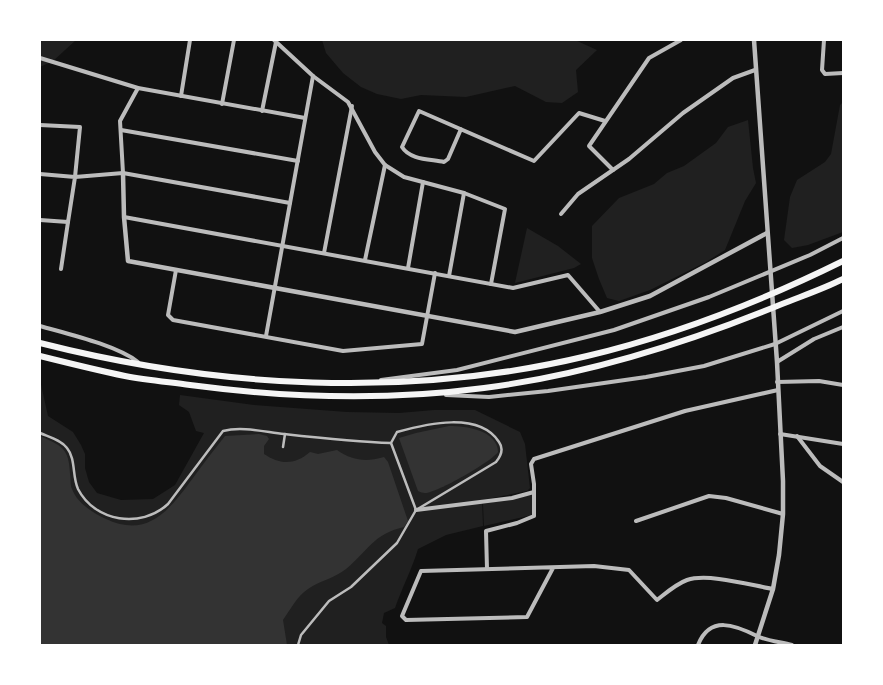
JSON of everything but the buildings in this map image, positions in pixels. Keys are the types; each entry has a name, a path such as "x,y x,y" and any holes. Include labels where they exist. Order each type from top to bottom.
{"highway":[{"path":"40,343 143,365 226,376 292,381 359,383 479,376 578,358 658,336 782,290 843,261"},
{"path":"40,356 126,376 236,391 358,397 430,394 523,382 586,369 712,332 823,289 843,279"}],"street":[{"path":"181,96 190,40"},
{"path":"222,104 234,40"},
{"path":"613,170 589,146 649,58 681,40"},
{"path":"754,40 777,362 783,481 780,555 773,589 755,645"},
{"path":"824,40 822,70 825,74 843,73"},
{"path":"262,111 275,41"},
{"path":"275,41 313,76 352,106 375,152 384,165 404,177 464,193 505,209 491,284"},
{"path":"40,58 138,88 305,118"},
{"path":"561,214 578,194 613,170 683,113 733,78 755,70"},
{"path":"266,336 313,76"},
{"path":"138,88 120,121 128,261 515,332 600,312 650,296 767,233"},
{"path":"324,253 352,106"},
{"path":"462,129 448,159 444,162 414,156 405,152 402,147 419,111 462,129 534,161 579,113 605,121"},
{"path":"40,125 80,128 75,177 61,269"},
{"path":"120,130 298,161"},
{"path":"365,260 384,165"},
{"path":"40,174 75,177 123,173 290,203"},
{"path":"408,268 423,182"},
{"path":"449,276 464,193"},
{"path":"124,216 513,288 568,275 600,312"},
{"path":"40,220 68,222"},
{"path":"359,383 457,370 614,330 673,310 770,272 843,238"},
{"path":"176,270 168,315 173,320 343,352 422,344 435,273"},
{"path":"430,394 489,397 629,380 704,366 775,344 843,311"},
{"path":"40,326 82,338 130,356 143,365"},
{"path":"777,362 814,339 843,327"},
{"path":"777,382 819,381 843,385"},
{"path":"488,569 486,531 517,523 534,516 531,464 534,459 685,411 778,390"},
{"path":"298,645 301,635 329,601 351,587 397,543 416,510 496,462 501,455 502,446 491,432 480,426 464,422 452,422 398,432 392,443 416,510"},
{"path":"40,433 63,444 68,450 77,487 84,497 101,511 113,517 127,520 139,519 160,511 168,504 223,431 230,429 247,430 360,442 392,443"},
{"path":"283,447 285,434"},
{"path":"780,434 843,444"},
{"path":"796,436 820,466 843,482"},
{"path":"416,510 512,498 534,492"},
{"path":"636,521 709,496 726,498 783,514"},
{"path":"553,568 527,617 406,620 402,616 421,571 594,566 629,570 657,600 680,583 689,580 726,580 773,589"},
{"path":"698,645 701,638 713,626 719,624 749,631 758,637 792,645"}],"shaded area":[{"path":"40,40 76,40 53,61 40,67"},
{"path":"322,40 575,40 597,50 576,70 578,92 562,103 546,102 515,86 466,97 421,95 401,99 377,94 361,87 343,73 326,53"},
{"path":"843,102 843,232 808,245 792,248 784,240 790,197 797,180 825,162 831,154 840,105"},
{"path":"748,120 756,183 745,201 725,250 706,262 650,290 619,301 607,298 592,258 592,226 619,198 654,184 667,173 684,166 716,143 728,127"},
{"path":"527,228 558,246 581,264 574,268 515,283"},
{"path":"40,380 48,416 73,432 81,445 85,454 85,468 89,482 97,493 121,500 153,499 175,485 204,433 196,431 189,412 179,405 180,395 254,405 347,412 399,413 434,410 475,410 520,432 525,444 530,488 527,491 482,500 483,526 446,535 418,549 395,608 384,613 382,623 386,626 386,637 389,645 40,645"},
{"path":"449,426 472,428 487,434 496,445 498,452 464,476 441,488 425,493 418,491 399,438"},
{"path":"259,434 267,436 269,439 264,446 264,454 282,462 299,459 310,452 318,454 337,450 360,460 384,457 388,462 408,521 404,527 385,534 378,539 342,572 312,586 301,595 283,620 287,645 40,645 40,436 54,442 66,453 71,487 82,503 91,511 106,519 121,524 134,525 146,523 157,518 167,510 225,436"},
{"path":"532,495 532,515 484,526 483,504"}]}
